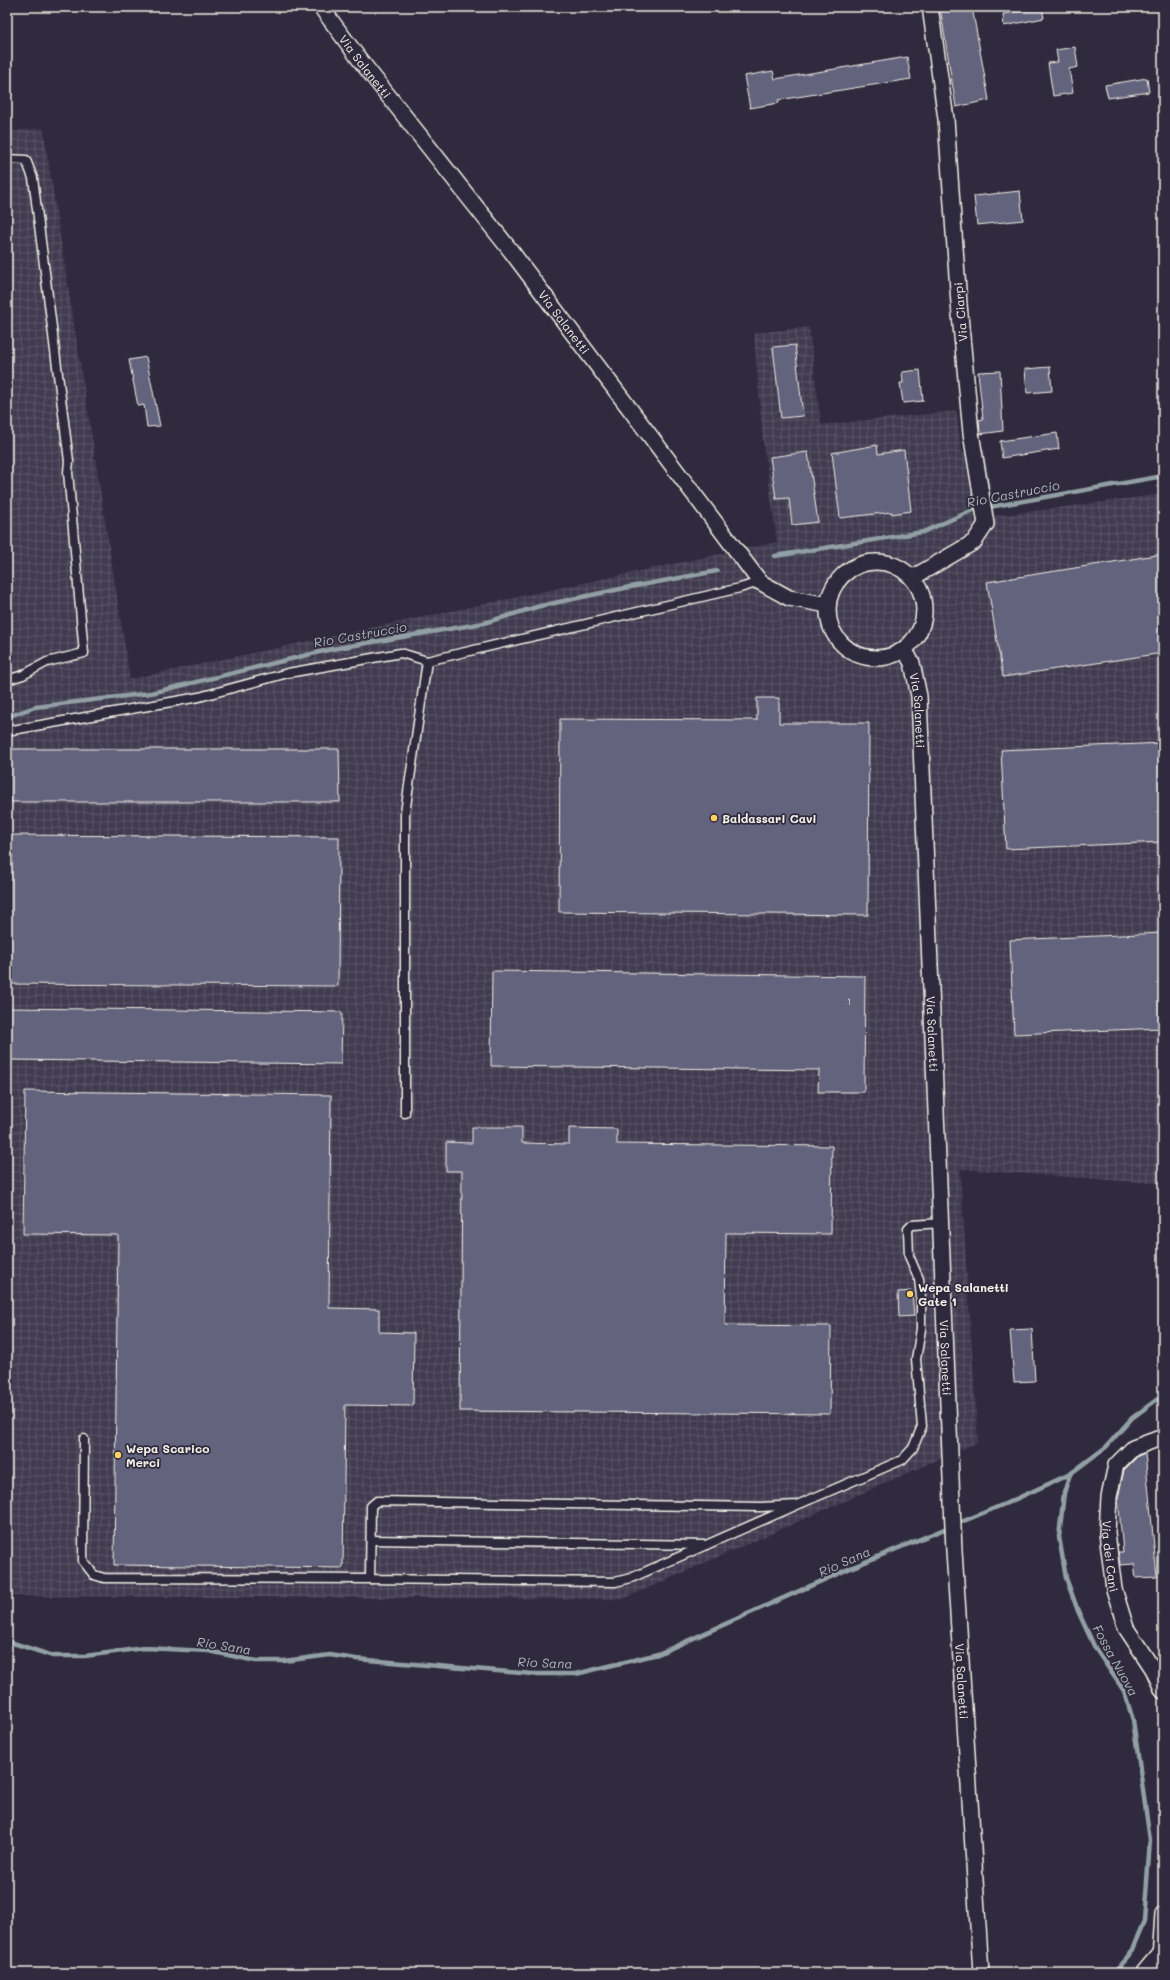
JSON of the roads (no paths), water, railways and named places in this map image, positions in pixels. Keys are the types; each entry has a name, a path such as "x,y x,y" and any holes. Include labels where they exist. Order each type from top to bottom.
{"street":[{"name":"Via Salanetti","path":"321,7 360,60 512,251 760,582 789,598 828,605"},
{"name":"Via Ciarpi","path":"912,578 974,542 986,524 971,433 946,119 930,7"},
{"path":"869,562 885,563 900,568 912,578 920,592 924,607 922,623 915,637 904,649 890,656 875,658 859,655 845,648 835,636 829,621 828,605 832,590 841,577 854,567 869,562"},
{"name":"Via Salanetti","path":"904,649 912,663 919,696 954,1551 981,1973"},
{"name":"Via dei Cani","path":"1163,1437 1133,1448 1116,1465 1109,1497 1107,1533 1114,1589 1126,1628 1158,1668 1163,1691"},
{"path":"1157,1961 1163,1914"}],"lane":[{"path":"7,159 26,160 33,178 69,461 68,472 84,653 47,662 7,680"},
{"path":"7,731 199,697 288,673 401,653 428,661 740,588 760,582"},
{"path":"405,1113 405,813 428,661"},
{"path":"84,1439 84,1561 94,1575 104,1578 615,1582 631,1578 902,1460 913,1448 922,1426 916,1359 921,1329 921,1303 919,1279 909,1256 908,1229 912,1225 941,1223"},
{"path":"370,1579 371,1506 377,1501 761,1507 797,1505"},
{"path":"371,1540 708,1545"}],"waterway":[{"name":"Rio Castruccio","path":"775,556 923,532 973,510 1163,476"},
{"name":"Rio Castruccio","path":"7,717 35,707 151,693 332,649 484,623 540,606 717,571"},
{"name":"Fossa Nuova","path":"1114,1973 1130,1955 1144,1922 1150,1840 1133,1720 1124,1691 1095,1648 1078,1611 1066,1578 1059,1537 1064,1493 1070,1474 1106,1447 1132,1418 1163,1395"},
{"name":"Rio Sana","path":"7,1641 53,1656 85,1656 144,1648 209,1651 256,1661 284,1661 330,1655 356,1659 533,1674 576,1674 658,1654 853,1567 1007,1503 1070,1474"}],"place":[{"name":"Baldassari Cavi","path":"714,818"},
{"name":"Wepa Salanetti Gate 1","path":"910,1294"},
{"name":"Wepa Scarico Merci","path":"118,1455"}]}
